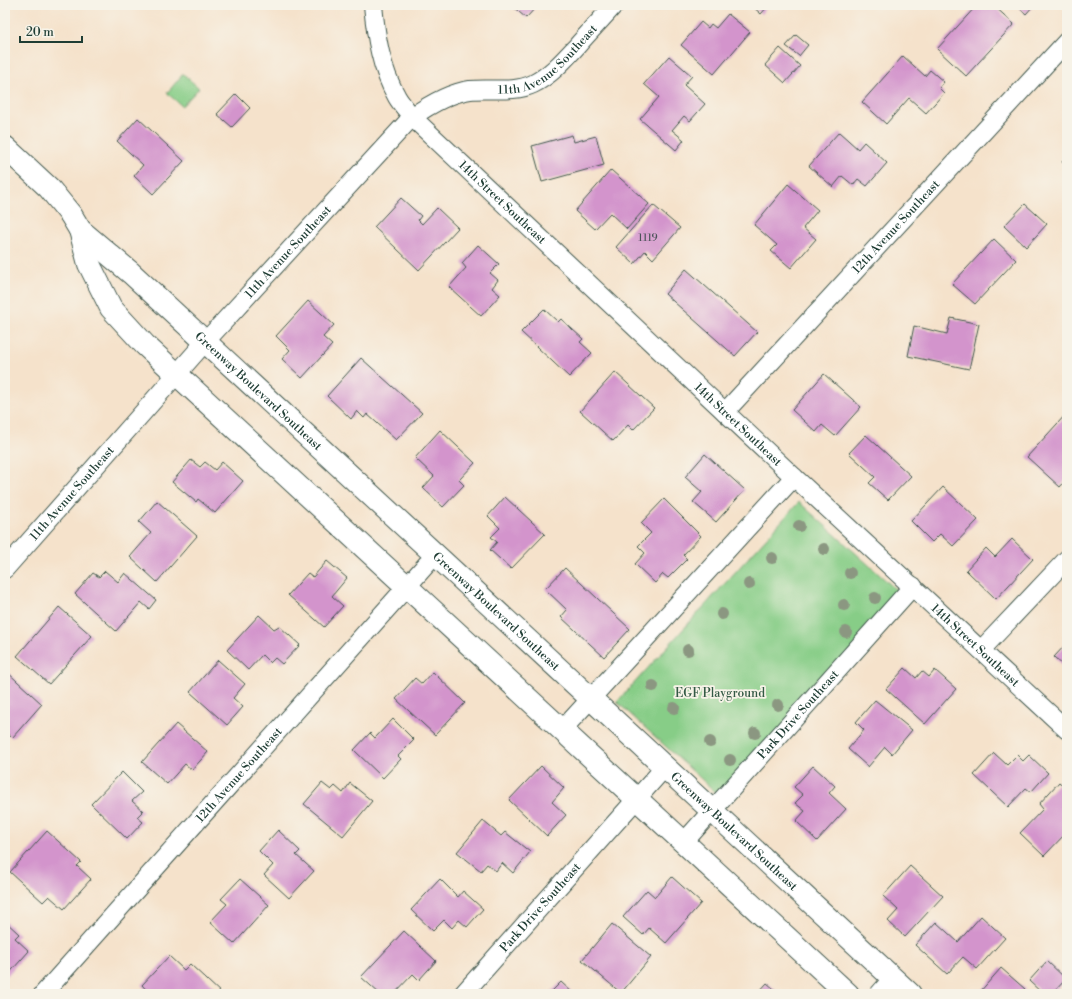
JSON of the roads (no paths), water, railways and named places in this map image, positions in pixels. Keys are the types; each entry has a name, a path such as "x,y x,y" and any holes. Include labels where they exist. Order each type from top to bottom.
{"street":[{"name":"14th Street Southeast","path":"372,5 380,54 387,76 397,98 412,117 794,477 1067,730"},
{"name":"11th Avenue Southeast","path":"5,569 205,342 412,117 430,104 448,96 469,90 517,88 532,84 546,77 560,64 614,5"},
{"name":"12th Avenue Southeast","path":"725,412 1067,41"},
{"name":"Greenway Boulevard Southeast","path":"5,147 49,188 71,215 80,230 89,264 111,308 145,345 848,994"},
{"name":"Greenway Boulevard Southeast","path":"80,230 131,273 712,811 886,986 910,994"},
{"path":"562,730 794,477"},
{"name":"12th Avenue Southeast","path":"43,994 435,555"},
{"path":"981,650 1067,559"},
{"name":"Park Drive Southeast","path":"684,842 913,586"},
{"name":"Park Drive Southeast","path":"463,994 665,767"}],"park label":[{"name":"EGF Playground","path":"720,693"}]}
